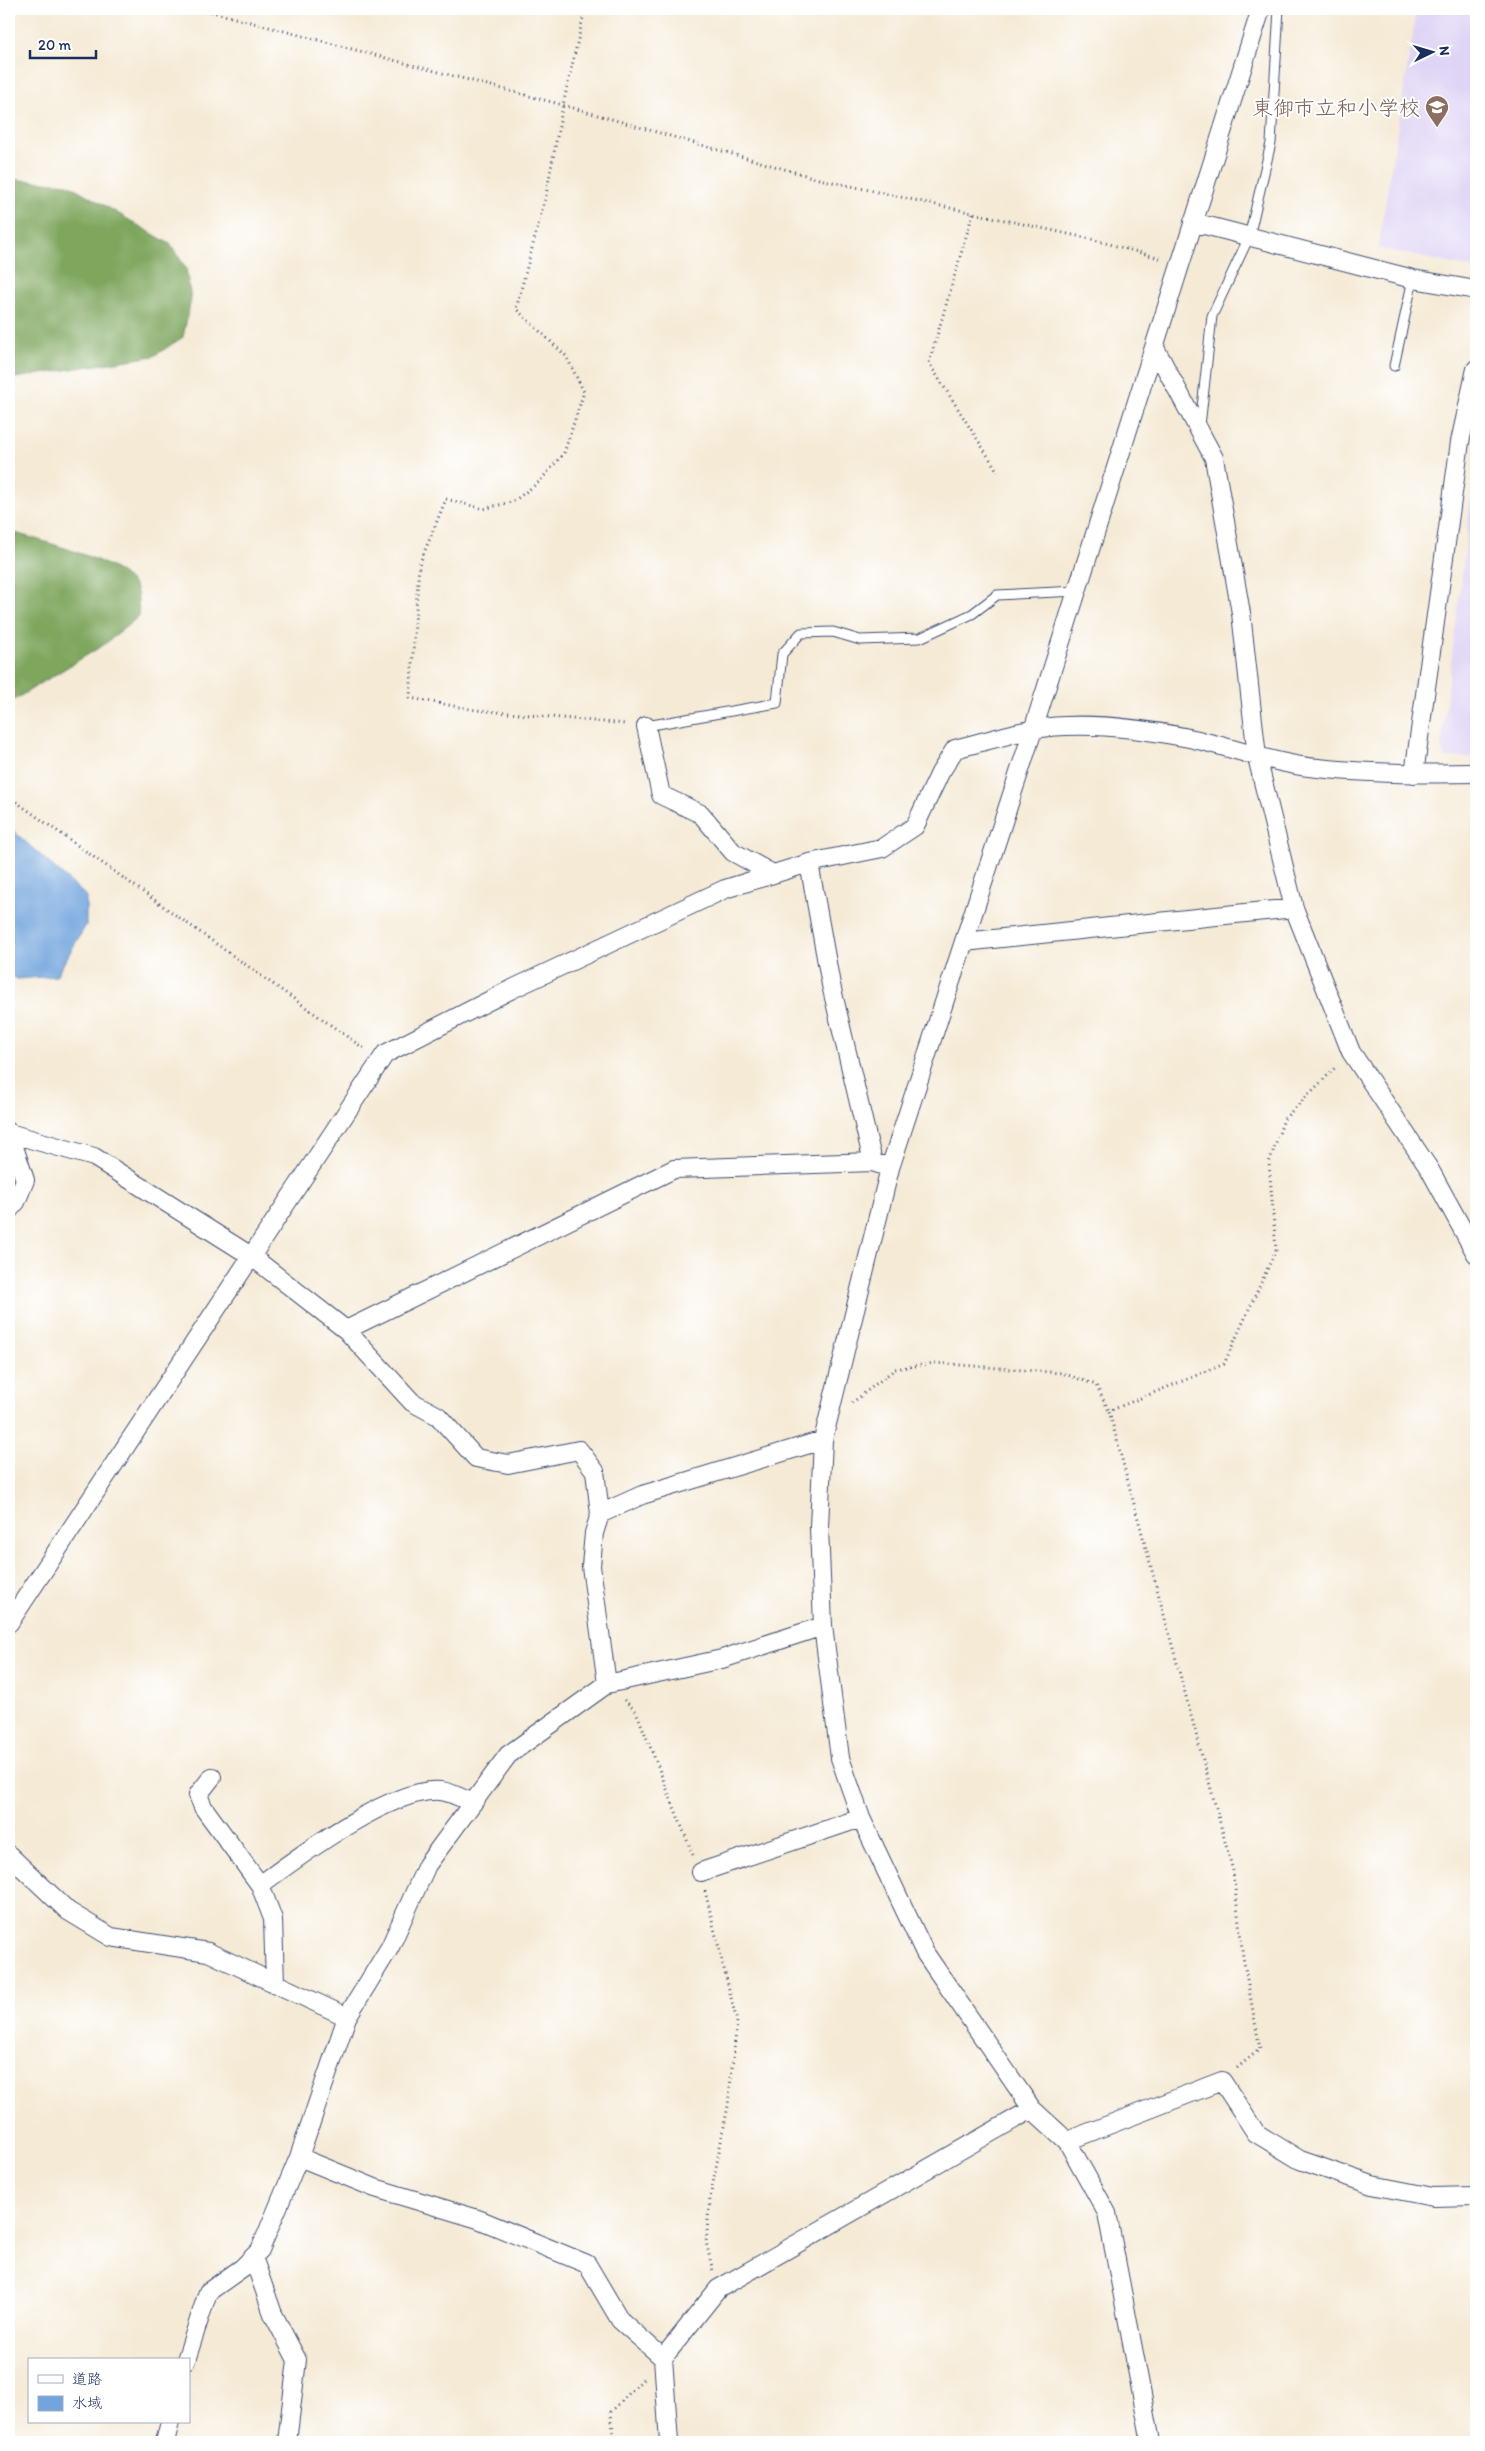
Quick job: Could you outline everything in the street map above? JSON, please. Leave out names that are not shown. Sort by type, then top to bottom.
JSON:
[{"type":"street","points":[[1151,2442],[1107,2213],[1067,2141],[1032,2109],[925,1953],[861,1818],[840,1758],[823,1626],[820,1527],[823,1440],[890,1168],[1078,590],[1260,9]]},
{"type":"street","points":[[1193,222],[1413,279],[1476,290]]},
{"type":"street","points":[[1155,348],[1214,458],[1241,613],[1257,757],[1294,908],[1352,1052],[1430,1170],[1476,1254]]},
{"type":"street","points":[[1414,774],[1460,442],[1476,369]]},
{"type":"street","points":[[646,726],[661,795],[701,814],[733,852],[771,874]]},
{"type":"street","points":[[9,1623],[385,1054],[510,990],[726,889],[809,863],[882,848],[914,826],[940,773],[955,749],[1033,730],[1065,726],[1112,727],[1190,738],[1257,757],[1317,768],[1414,774],[1476,773]]},
{"type":"street","points":[[809,863],[831,985],[873,1162]]},
{"type":"street","points":[[964,942],[1294,908]]},
{"type":"street","points":[[9,1133],[94,1157],[251,1256],[346,1330],[412,1402],[438,1416],[476,1458],[508,1464],[579,1450],[596,1471],[600,1514],[594,1533],[591,1566],[607,1684]]},
{"type":"street","points":[[9,1133],[25,1180],[16,1202],[9,1210]]},
{"type":"street","points":[[346,1330],[674,1169],[873,1162],[890,1168]]},
{"type":"street","points":[[600,1514],[642,1495],[823,1440]]},
{"type":"street","points":[[187,2358],[208,2292],[242,2268],[260,2250],[299,2157],[347,2016],[390,1947],[427,1865],[508,1755],[607,1684],[722,1659],[823,1626]]},
{"type":"street","points":[[212,1777],[198,1795],[203,1808],[260,1885],[273,1919],[275,1984]]},
{"type":"street","points":[[260,1885],[318,1842],[364,1817],[415,1793],[441,1791],[473,1802]]},
{"type":"street","points":[[701,1872],[861,1818]]},
{"type":"street","points":[[9,1855],[68,1911],[111,1938],[208,1952],[347,2016]]},
{"type":"street","points":[[1067,2141],[1222,2081],[1256,2133],[1300,2160],[1372,2185],[1433,2197],[1476,2196]]},
{"type":"street","points":[[669,2442],[663,2358],[718,2290],[1032,2109]]},
{"type":"street","points":[[299,2157],[375,2188],[478,2219],[587,2264],[620,2320],[663,2358]]},
{"type":"street","points":[[252,2258],[273,2314],[297,2360],[287,2442]]},
{"type":"street","points":[[165,2442],[170,2424]]},
{"type":"lane","points":[[1199,431],[1212,316],[1249,237],[1271,143],[1280,9]]},
{"type":"lane","points":[[1394,366],[1413,279]]},
{"type":"lane","points":[[646,726],[777,703],[782,654],[801,633],[833,632],[860,640],[920,638],[972,614],[997,596],[1078,590]]},
{"type":"path","points":[[201,9],[563,105],[819,179],[1091,239],[1181,264]]},
{"type":"path","points":[[585,9],[563,105],[546,196],[516,309],[566,356],[584,392],[564,453],[539,482],[514,501],[484,510],[446,499],[419,565],[410,698],[476,710],[646,726]]},
{"type":"path","points":[[973,213],[929,363],[998,472]]},
{"type":"path","points":[[12,799],[380,1060]]},
{"type":"path","points":[[1110,1411],[1224,1364],[1276,1250],[1269,1163],[1284,1119],[1352,1052]]},
{"type":"path","points":[[829,1417],[848,1406],[895,1369],[935,1363],[1062,1373],[1096,1385],[1110,1411],[1234,1871],[1243,1956],[1260,2049],[1222,2081]]},
{"type":"path","points":[[607,1684],[636,1711],[678,1822],[701,1872],[737,2022],[728,2106],[710,2198],[706,2242],[718,2290]]},
{"type":"path","points":[[614,2442],[611,2412],[663,2358]]},
{"type":"shaded area","name":"東御市立和小学校","points":[[1417,9],[1476,9],[1476,269],[1378,248]]},
{"type":"shaded area","points":[[1476,458],[1476,757],[1445,758],[1441,746]]},
{"type":"green space","points":[[9,179],[68,184],[170,244],[186,268],[191,299],[183,337],[154,356],[9,379]]},
{"type":"green space","points":[[9,531],[79,553],[115,569],[128,579],[136,589],[139,616],[105,644],[9,703]]},
{"type":"water","points":[[9,827],[86,896],[86,925],[56,976],[17,979],[9,974]]},
{"type":"place","name":"東御市立和小学校","points":[[1437,128]]}]
